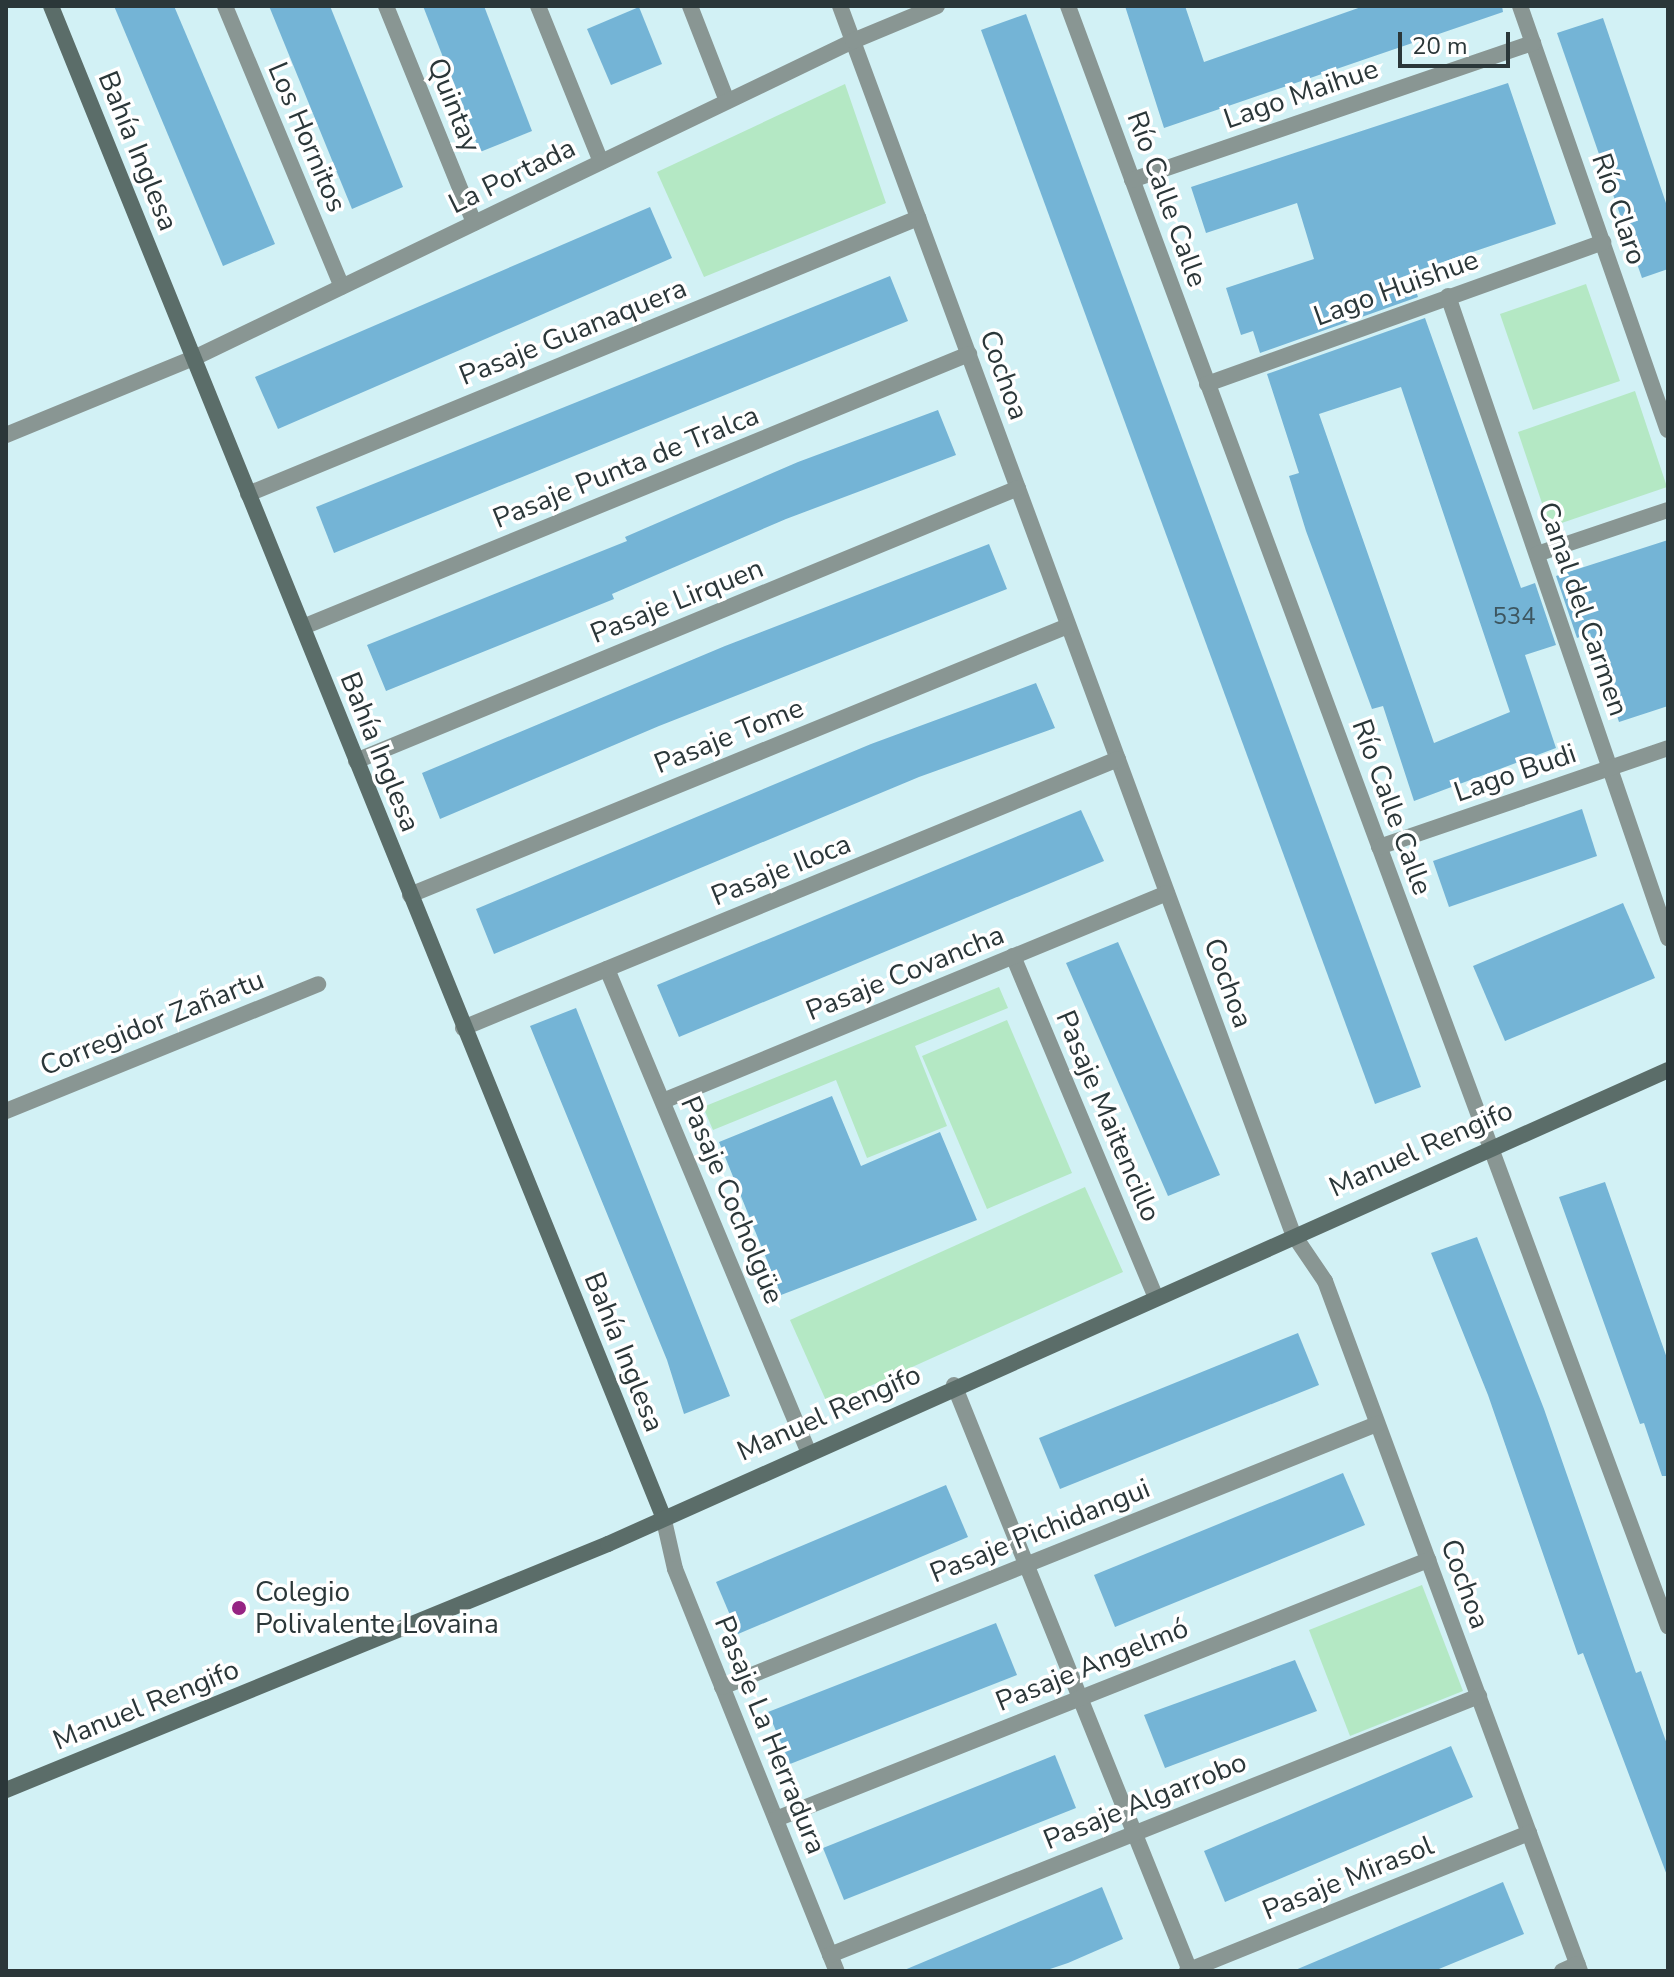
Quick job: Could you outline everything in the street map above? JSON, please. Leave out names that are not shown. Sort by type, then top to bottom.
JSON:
[{"type":"street","name":"Bahía Inglesa","points":[[51,6],[663,1516]]},
{"type":"street","name":"Los Hornitos","points":[[225,6],[342,287]]},
{"type":"street","name":"Quintay","points":[[386,6],[474,223]]},
{"type":"street","points":[[538,6],[601,162]]},
{"type":"street","points":[[690,6],[727,101]]},
{"type":"street","name":"Cochoa","points":[[840,6],[1293,1234],[1325,1281],[1579,1968]]},
{"type":"street","points":[[853,41],[937,6]]},
{"type":"street","name":"Río Calle Calle","points":[[1068,6],[1668,1626]]},
{"type":"street","name":"Río Claro","points":[[1520,6],[1668,430]]},
{"type":"street","name":"La Portada","points":[[6,435],[194,358],[853,41]]},
{"type":"street","name":"Lago Maihue","points":[[1132,180],[1533,43]]},
{"type":"street","name":"Pasaje Guanaquera","points":[[248,494],[918,218]]},
{"type":"street","name":"Lago Huishue","points":[[1207,384],[1603,242]]},
{"type":"street","name":"Canal del Carmen","points":[[1448,296],[1668,938]]},
{"type":"street","name":"Pasaje Punta de Tralca","points":[[303,627],[969,354]]},
{"type":"street","name":"Pasaje Lirquen","points":[[356,761],[1018,488]]},
{"type":"street","points":[[1537,554],[1668,510]]},
{"type":"street","name":"Pasaje Tome","points":[[410,895],[1068,626]]},
{"type":"street","name":"Lago Budi","points":[[1379,847],[1668,748]]},
{"type":"street","name":"Pasaje Iloca","points":[[463,1028],[1118,759]]},
{"type":"street","name":"Pasaje Covancha","points":[[663,1101],[1167,893]]},
{"type":"street","name":"Pasaje Maitencillo","points":[[1013,956],[1155,1295]]},
{"type":"street","name":"Pasaje Cocholgüe","points":[[607,969],[808,1451]]},
{"type":"street","name":"Corregidor Zañartu","points":[[6,1111],[318,984]]},
{"type":"street","name":"Manuel Rengifo","points":[[6,1790],[563,1564],[1155,1295],[1668,1070]]},
{"type":"street","points":[[954,1385],[1189,1971]]},
{"type":"street","name":"Pasaje Pichidangui","points":[[722,1687],[1377,1424]]},
{"type":"street","name":"Pasaje La Herradura","points":[[663,1516],[675,1569],[833,1963]]},
{"type":"street","name":"Pasaje Angelmó","points":[[776,1819],[1428,1560]]},
{"type":"street","name":"Pasaje Algarrobo","points":[[833,1963],[1135,1833],[1479,1696]]},
{"type":"street","name":"Pasaje Mirasol","points":[[1189,1971],[1529,1833]]},
{"type":"street","points":[[1562,1971],[1579,1968]]},
{"type":"green space","points":[[845,84],[886,203],[704,277],[657,172]]},
{"type":"green space","points":[[1586,284],[1620,381],[1533,410],[1500,314]]},
{"type":"green space","points":[[1635,391],[1667,487],[1550,527],[1518,432]]},
{"type":"green space","points":[[999,987],[1008,1008],[915,1046],[947,1126],[867,1158],[836,1080],[713,1130],[703,1107]]},
{"type":"green space","points":[[1007,1020],[1072,1173],[987,1209],[922,1056]]},
{"type":"green space","points":[[1085,1187],[1123,1272],[828,1405],[790,1320]]},
{"type":"green space","points":[[1422,1585],[1463,1691],[1350,1736],[1309,1630]]},
{"type":"building","points":[[114,6],[174,6],[275,244],[223,266]]},
{"type":"building","points":[[269,6],[330,6],[403,187],[352,209]]},
{"type":"building","points":[[423,6],[484,6],[532,131],[480,152]]},
{"type":"building","points":[[1125,6],[1185,6],[1204,62],[1364,6],[1502,6],[1503,12],[1164,128]]},
{"type":"building","points":[[639,7],[662,64],[611,85],[587,29]]},
{"type":"building","points":[[1026,14],[1421,1087],[1375,1104],[981,30]]},
{"type":"building","points":[[1603,18],[1668,209],[1668,269],[1642,278],[1557,33]]},
{"type":"building","points":[[1508,83],[1556,224],[1410,273],[1418,297],[1260,353],[1253,331],[1241,335],[1226,288],[1314,259],[1297,203],[1206,233],[1191,187]]},
{"type":"building","points":[[650,207],[672,258],[278,429],[255,377]]},
{"type":"building","points":[[890,276],[908,321],[334,553],[316,507]]},
{"type":"building","points":[[1425,318],[1521,588],[1535,583],[1556,645],[1525,655],[1556,748],[1414,801],[1383,706],[1372,709],[1306,531],[1289,476],[1299,473],[1267,374]],"holes":[[[1401,387],[1510,712],[1434,743],[1319,414]]]},
{"type":"building","points":[[938,410],[956,455],[786,519],[612,594],[614,599],[386,691],[367,645],[627,541],[625,537],[798,462]]},
{"type":"building","points":[[1668,540],[1668,706],[1619,722],[1590,633],[1577,638],[1556,576]]},
{"type":"building","points":[[989,544],[1007,589],[659,726],[440,819],[422,773],[725,646]]},
{"type":"building","points":[[1036,683],[1055,728],[919,777],[494,954],[476,909],[871,744]]},
{"type":"building","points":[[1582,809],[1597,856],[1449,907],[1433,861]]},
{"type":"building","points":[[1081,810],[1104,861],[679,1037],[657,985]]},
{"type":"building","points":[[1623,903],[1655,978],[1505,1041],[1473,966]]},
{"type":"building","points":[[1118,942],[1220,1175],[1168,1196],[1066,963]]},
{"type":"building","points":[[576,1008],[730,1396],[684,1414],[667,1360],[530,1026]]},
{"type":"building","points":[[832,1096],[861,1166],[940,1132],[977,1220],[781,1295],[719,1142]]},
{"type":"building","points":[[1605,1182],[1668,1361],[1668,1476],[1662,1476],[1644,1423],[1640,1424],[1559,1197]]},
{"type":"building","points":[[1477,1237],[1544,1409],[1636,1673],[1641,1671],[1668,1747],[1668,1878],[1583,1653],[1578,1655],[1488,1395],[1431,1253]]},
{"type":"building","points":[[1298,1333],[1319,1385],[1060,1489],[1039,1438]]},
{"type":"building","points":[[1343,1473],[1365,1525],[1115,1627],[1094,1575]]},
{"type":"building","points":[[946,1485],[968,1537],[738,1634],[716,1582]]},
{"type":"building","points":[[996,1623],[1017,1675],[790,1764],[768,1712]]},
{"type":"building","points":[[1295,1660],[1317,1711],[1165,1768],[1144,1715]]},
{"type":"building","points":[[1451,1746],[1473,1797],[1225,1902],[1204,1851]]},
{"type":"building","points":[[1055,1755],[1076,1808],[844,1900],[823,1848]]},
{"type":"building","points":[[1503,1882],[1524,1934],[1434,1971],[1293,1971]]},
{"type":"building","points":[[1102,1887],[1123,1939],[1068,1963],[1044,1971],[902,1971]]},
{"type":"place","name":"Colegio Polivalente Lovaina","points":[[239,1608]]}]
